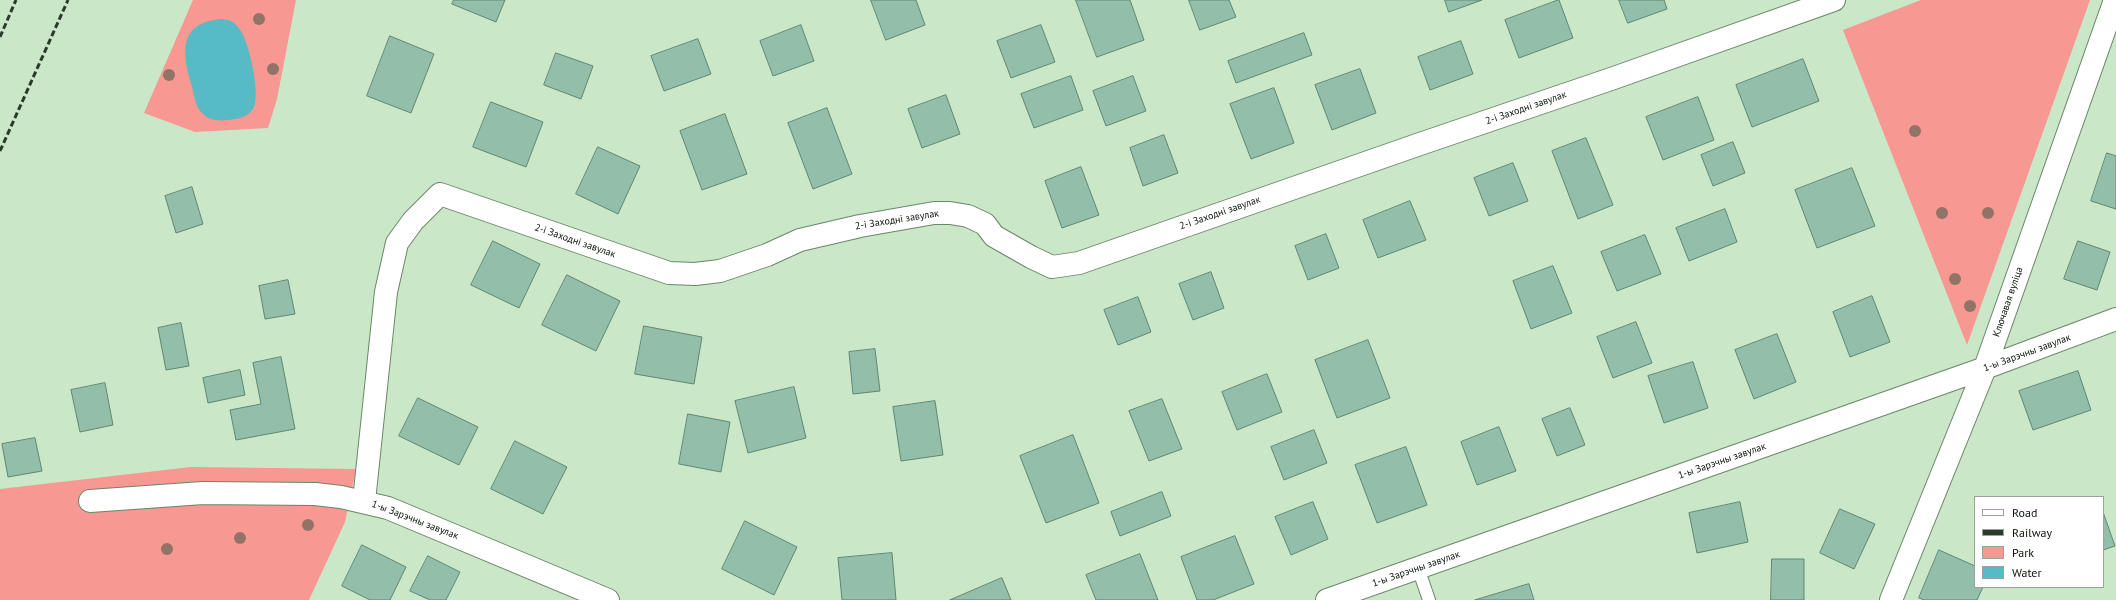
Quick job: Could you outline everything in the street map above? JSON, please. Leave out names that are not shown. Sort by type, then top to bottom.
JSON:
[{"type":"street","name":"2-і Заходні завулак","points":[[364,501],[386,292],[397,242],[413,221],[440,194],[669,273],[695,274],[720,271],[767,255],[800,240],[860,226],[934,213],[950,213],[968,216],[985,224],[994,236],[1031,257],[1052,266],[1079,262],[1099,256],[1611,79],[1834,0]]},
{"type":"street","name":"Ключавая вуліца","points":[[1891,600],[1985,368],[2115,0]]},
{"type":"street","name":"1-ы Зарэчны завулак","points":[[1327,600],[1985,368],[2116,319]]},
{"type":"street","name":"1-ы Зарэчны завулак","points":[[90,501],[203,493],[315,494],[364,501],[415,518],[608,600]]},
{"type":"lane","points":[[1418,568],[1429,600]]},
{"type":"green space","points":[[193,0],[296,0],[277,99],[268,128],[195,132],[144,113]]},
{"type":"green space","points":[[1921,0],[2090,0],[1967,345],[1843,30]]},
{"type":"green space","points":[[191,467],[356,469],[345,522],[309,600],[0,600],[0,489]]},
{"type":"water","points":[[221,19],[228,20],[237,26],[246,41],[256,90],[254,107],[250,112],[246,116],[231,120],[214,120],[206,117],[198,108],[188,71],[185,50],[187,40],[197,26]]},
{"type":"building","points":[[454,0],[505,0],[496,22],[452,4]]},
{"type":"building","points":[[871,0],[916,0],[925,25],[886,40]]},
{"type":"building","points":[[1076,0],[1130,0],[1144,40],[1097,57]]},
{"type":"building","points":[[1189,0],[1229,0],[1236,17],[1200,30]]},
{"type":"building","points":[[1445,0],[1482,0],[1449,12]]},
{"type":"building","points":[[1559,0],[1573,38],[1519,58],[1505,20]]},
{"type":"building","points":[[1619,0],[1664,0],[1667,9],[1628,23]]},
{"type":"building","points":[[801,25],[814,61],[773,76],[760,41]]},
{"type":"building","points":[[1041,25],[1055,62],[1011,78],[997,41]]},
{"type":"building","points":[[1304,33],[1312,55],[1236,83],[1228,61]]},
{"type":"building","points":[[390,36],[434,54],[411,113],[367,96]]},
{"type":"building","points":[[698,39],[711,74],[664,91],[651,56]]},
{"type":"building","points":[[1461,41],[1473,74],[1430,90],[1418,57]]},
{"type":"building","points":[[556,53],[593,66],[581,99],[544,85]]},
{"type":"building","points":[[1803,59],[1819,101],[1752,127],[1736,85]]},
{"type":"building","points":[[1360,69],[1376,113],[1332,130],[1315,85]]},
{"type":"building","points":[[1071,76],[1083,110],[1034,128],[1021,94]]},
{"type":"building","points":[[1133,76],[1146,111],[1106,126],[1093,91]]},
{"type":"building","points":[[1274,88],[1294,143],[1251,159],[1230,104]]},
{"type":"building","points":[[946,95],[960,134],[922,148],[908,109]]},
{"type":"building","points":[[1698,97],[1714,140],[1663,160],[1646,117]]},
{"type":"building","points":[[491,102],[543,122],[526,167],[473,147]]},
{"type":"building","points":[[827,108],[852,174],[813,189],[788,123]]},
{"type":"building","points":[[725,114],[747,174],[702,190],[680,131]]},
{"type":"building","points":[[1164,135],[1178,173],[1143,186],[1130,148]]},
{"type":"building","points":[[1586,138],[1613,205],[1578,219],[1552,151]]},
{"type":"building","points":[[1733,142],[1745,173],[1713,186],[1701,155]]},
{"type":"building","points":[[598,147],[640,166],[618,214],[576,194]]},
{"type":"building","points":[[2107,153],[2116,156],[2116,209],[2091,201]]},
{"type":"building","points":[[1513,163],[1528,201],[1489,216],[1474,178]]},
{"type":"building","points":[[1081,167],[1099,215],[1062,228],[1045,181]]},
{"type":"building","points":[[1852,168],[1875,226],[1817,248],[1795,190]]},
{"type":"building","points":[[192,187],[203,224],[176,233],[165,196]]},
{"type":"building","points":[[1410,201],[1426,240],[1378,258],[1363,220]]},
{"type":"building","points":[[1725,209],[1737,242],[1689,261],[1676,228]]},
{"type":"building","points":[[1326,234],[1339,268],[1308,280],[1295,246]]},
{"type":"building","points":[[1645,235],[1661,274],[1617,291],[1601,252]]},
{"type":"building","points":[[493,241],[540,264],[519,308],[471,285]]},
{"type":"building","points":[[2078,241],[2110,252],[2097,290],[2064,279]]},
{"type":"building","points":[[1553,266],[1572,313],[1531,329],[1513,281]]},
{"type":"building","points":[[1211,272],[1224,308],[1193,320],[1179,284]]},
{"type":"building","points":[[567,275],[620,301],[596,351],[542,325]]},
{"type":"building","points":[[288,280],[295,314],[265,319],[259,286]]},
{"type":"building","points":[[1872,296],[1890,342],[1850,357],[1833,312]]},
{"type":"building","points":[[1138,297],[1151,332],[1118,345],[1104,310]]},
{"type":"building","points":[[1636,322],[1652,363],[1613,378],[1597,337]]},
{"type":"building","points":[[181,323],[189,366],[166,370],[158,328]]},
{"type":"building","points":[[644,326],[702,337],[694,384],[635,374]]},
{"type":"building","points":[[1777,334],[1796,382],[1754,399],[1735,350]]},
{"type":"building","points":[[1368,340],[1390,398],[1337,418],[1315,360]]},
{"type":"building","points":[[875,349],[880,391],[853,394],[849,352]]},
{"type":"building","points":[[281,357],[295,429],[236,440],[230,410],[261,404],[253,363]]},
{"type":"building","points":[[1693,362],[1708,408],[1664,423],[1648,376]]},
{"type":"building","points":[[240,370],[245,395],[208,403],[203,378]]},
{"type":"building","points":[[2078,371],[2091,410],[2033,430],[2019,391]]},
{"type":"building","points":[[1267,374],[1282,412],[1237,430],[1222,392]]},
{"type":"building","points":[[105,383],[113,425],[80,432],[71,390]]},
{"type":"building","points":[[794,387],[806,438],[748,453],[735,401]]},
{"type":"building","points":[[418,398],[478,427],[459,465],[399,436]]},
{"type":"building","points":[[1162,399],[1182,449],[1149,461],[1129,411]]},
{"type":"building","points":[[935,401],[943,455],[901,461],[893,407]]},
{"type":"building","points":[[1570,408],[1585,445],[1557,456],[1542,419]]},
{"type":"building","points":[[688,414],[730,422],[721,472],[679,464]]},
{"type":"building","points":[[1499,427],[1516,471],[1477,485],[1461,442]]},
{"type":"building","points":[[1314,430],[1327,463],[1284,480],[1271,447]]},
{"type":"building","points":[[1073,435],[1099,503],[1046,523],[1020,456]]},
{"type":"building","points":[[35,438],[42,471],[8,477],[2,444]]},
{"type":"building","points":[[515,441],[567,467],[543,514],[491,489]]},
{"type":"building","points":[[1406,447],[1427,505],[1377,523],[1355,465]]},
{"type":"building","points":[[1162,492],[1171,516],[1120,536],[1111,512]]},
{"type":"building","points":[[1313,502],[1328,539],[1291,555],[1275,517]]},
{"type":"building","points":[[1740,502],[1748,542],[1697,553],[1689,513]]},
{"type":"building","points":[[1840,509],[1875,524],[1854,569],[1820,553]]},
{"type":"building","points":[[2104,515],[2115,546],[2104,550]]},
{"type":"building","points":[[745,521],[797,547],[774,595],[722,569]]},
{"type":"building","points":[[1235,536],[1254,584],[1213,600],[1197,600],[1181,557]]},
{"type":"building","points":[[362,545],[406,567],[390,600],[370,600],[342,586]]},
{"type":"building","points":[[1939,550],[1974,566],[1974,588],[1983,588],[1977,600],[1924,600],[1919,598]]},
{"type":"building","points":[[892,553],[896,600],[842,600],[838,558]]},
{"type":"building","points":[[1140,554],[1158,600],[1096,600],[1086,575]]},
{"type":"building","points":[[428,556],[460,572],[446,600],[430,600],[410,591]]},
{"type":"building","points":[[1772,559],[1804,559],[1804,600],[1771,600]]},
{"type":"building","points":[[1002,578],[1011,600],[950,600]]},
{"type":"building","points":[[1529,584],[1534,600],[1475,600]]},
{"type":"railway","points":[[0,37],[16,0]]},
{"type":"railway","points":[[0,151],[68,0]]}]
